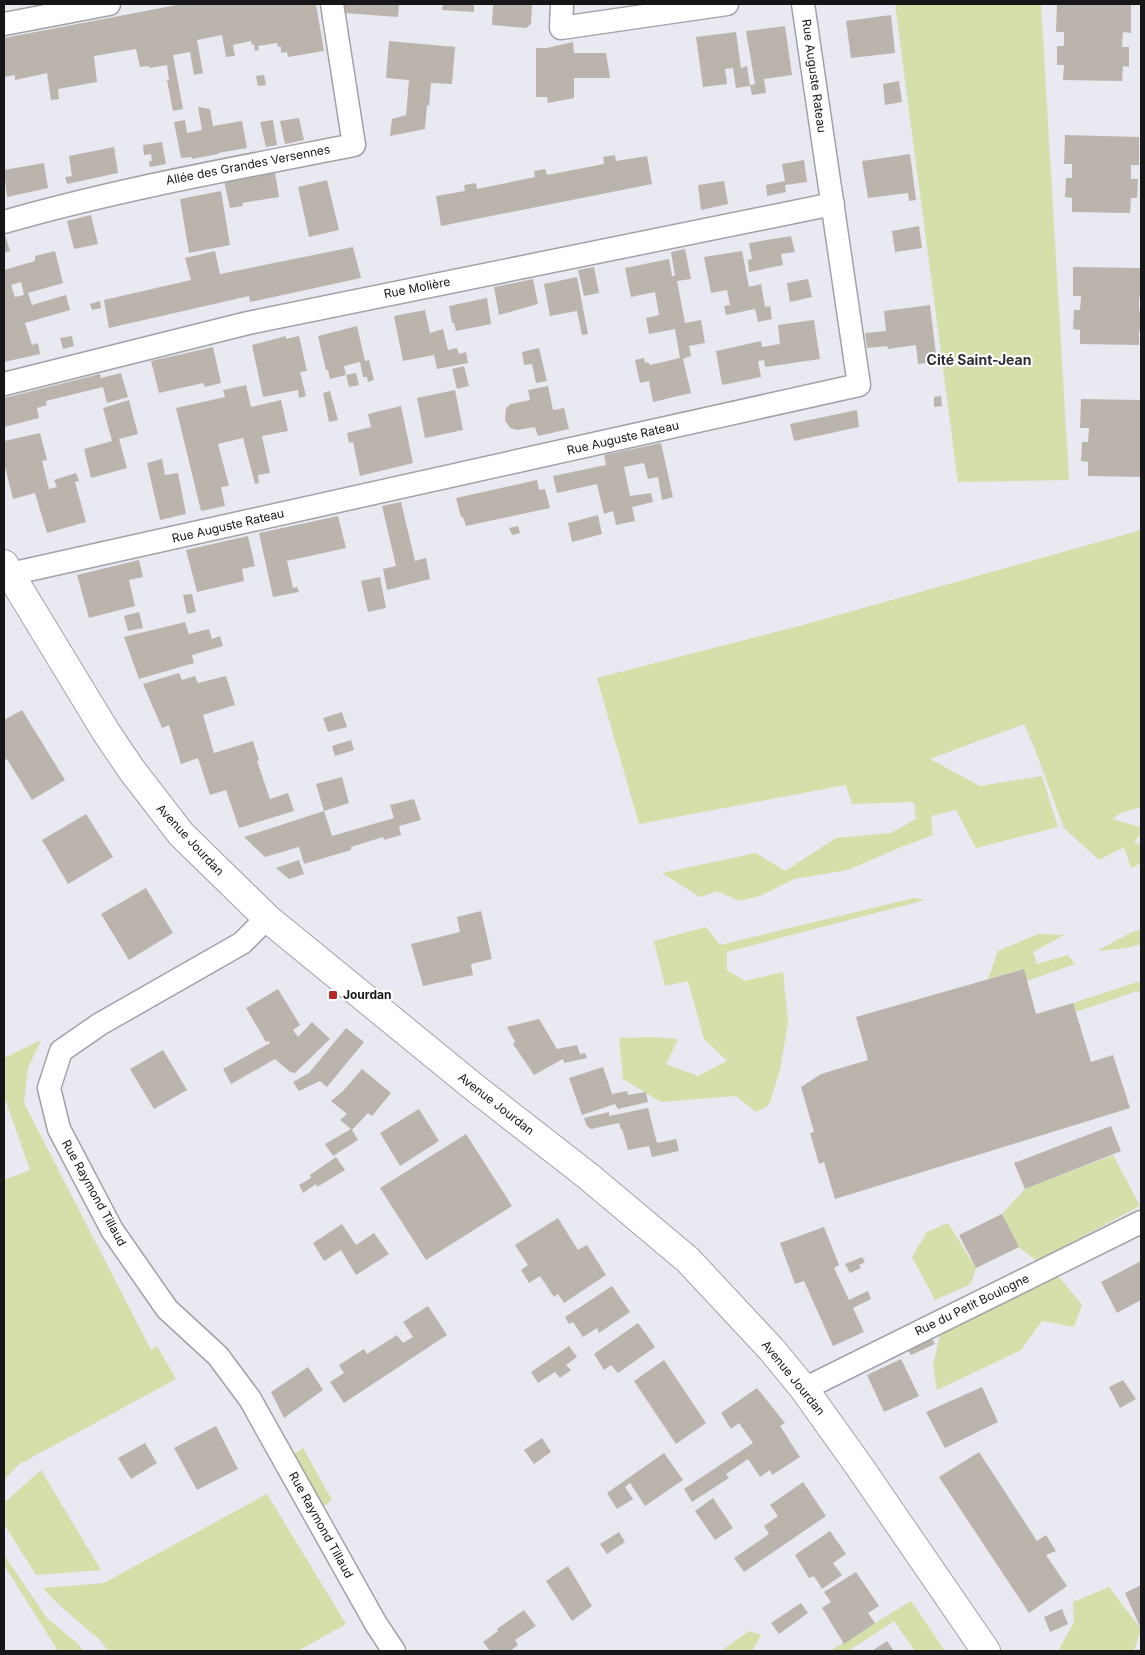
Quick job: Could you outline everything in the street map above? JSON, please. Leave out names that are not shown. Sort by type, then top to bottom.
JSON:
[{"type":"main road","name":"Avenue Jourdan","points":[[7,569],[106,732],[151,796],[181,834],[267,918],[475,1088],[588,1176],[688,1260],[772,1350],[804,1389],[986,1651]]},
{"type":"street","points":[[4,24],[109,4]]},
{"type":"street","name":"Allée des Grandes Versennes","points":[[4,222],[44,210],[164,182],[354,145],[332,4]]},
{"type":"street","points":[[562,4],[561,28],[727,4]]},
{"type":"street","name":"Rue Auguste Rateau","points":[[7,569],[859,385],[803,4]]},
{"type":"street","name":"Rue Molière","points":[[4,384],[248,323],[833,204]]},
{"type":"street","name":"Rue Raymond Tillaud","points":[[267,918],[242,943],[100,1024],[61,1051],[48,1088],[59,1128],[112,1230],[167,1309],[218,1356],[250,1399],[376,1624],[394,1651]]},
{"type":"street","name":"Rue du Petit Boulogne","points":[[804,1389],[1141,1222]]},
{"type":"green space","points":[[895,4],[1041,4],[1069,480],[958,482]]},
{"type":"green space","points":[[1141,530],[1141,807],[1121,813],[1112,819],[1141,827],[1141,834],[1134,842],[1141,845],[1141,863],[1131,868],[1124,847],[1099,860],[1064,828],[1024,724],[930,759],[980,786],[1042,776],[1058,827],[976,848],[956,810],[931,816],[933,835],[848,870],[794,879],[760,896],[739,901],[717,891],[700,897],[662,873],[756,853],[785,871],[836,838],[891,833],[916,819],[914,802],[852,804],[846,785],[639,824],[597,678],[803,625]]},
{"type":"green space","points":[[914,898],[925,900],[727,952],[727,970],[745,981],[783,972],[788,1022],[780,1070],[769,1105],[756,1112],[736,1096],[661,1102],[623,1079],[619,1038],[653,1037],[678,1039],[666,1064],[698,1076],[727,1061],[704,1039],[688,981],[665,986],[654,941],[706,927],[720,945]]},
{"type":"green space","points":[[1141,930],[1141,944],[1127,948],[1097,951],[1132,932]]},
{"type":"green space","points":[[1038,934],[1064,935],[1033,952],[1037,964],[1068,955],[1075,964],[1027,981],[1023,969],[988,979],[998,951]]},
{"type":"green space","points":[[1141,981],[1141,993],[1137,991],[1076,1012],[1073,1003]]},
{"type":"green space","points":[[41,1040],[28,1068],[24,1103],[151,1350],[157,1346],[176,1379],[18,1465],[4,1480],[4,1180],[30,1170],[4,1096],[4,1058]]},
{"type":"green space","points":[[1113,1155],[1140,1206],[1037,1261],[1019,1247],[1002,1214],[1025,1189]]},
{"type":"green space","points":[[948,1223],[976,1268],[971,1284],[935,1300],[912,1257],[927,1232]]},
{"type":"green space","points":[[1055,1272],[1082,1305],[1074,1327],[1042,1321],[1021,1350],[937,1390],[933,1366],[941,1330]]},
{"type":"green space","points":[[303,1448],[332,1500],[319,1510],[289,1458]]},
{"type":"green space","points":[[41,1470],[101,1570],[36,1575],[4,1524],[4,1503]]},
{"type":"green space","points":[[267,1494],[346,1624],[298,1651],[108,1651],[101,1641],[58,1604],[43,1588],[104,1583]]},
{"type":"green space","points":[[4,1555],[47,1618],[84,1651],[58,1651],[4,1565]]},
{"type":"green space","points":[[1109,1587],[1141,1629],[1134,1651],[1058,1651],[1074,1622],[1073,1602]]},
{"type":"green space","points":[[911,1601],[945,1651],[915,1651],[894,1621],[848,1651],[830,1651]]},
{"type":"green space","points":[[749,1631],[761,1635],[752,1651],[721,1651]]},
{"type":"building","points":[[182,4],[316,4],[324,51],[288,57],[287,52],[281,53],[281,47],[278,47],[277,43],[258,46],[259,50],[255,51],[254,44],[252,45],[251,41],[233,45],[235,56],[226,57],[222,35],[197,40],[203,73],[194,75],[190,52],[173,55],[183,109],[173,111],[167,80],[169,80],[167,65],[149,68],[149,66],[140,67],[136,49],[94,56],[97,82],[58,89],[59,99],[51,100],[47,73],[15,80],[15,75],[4,77],[4,38]]},
{"type":"building","points":[[345,4],[399,4],[398,17],[344,13]]},
{"type":"building","points":[[443,4],[474,4],[474,12],[442,10]]},
{"type":"building","points":[[493,4],[532,4],[531,24],[526,28],[492,25]]},
{"type":"building","points":[[1057,4],[1131,4],[1131,33],[1123,32],[1122,47],[1129,47],[1129,67],[1123,66],[1122,81],[1063,80],[1064,65],[1057,65],[1057,46],[1064,46],[1064,32],[1056,32]]},
{"type":"building","points":[[891,15],[895,53],[851,58],[846,21]]},
{"type":"building","points":[[785,26],[792,75],[764,79],[766,93],[752,95],[750,85],[755,84],[746,31]]},
{"type":"building","points":[[736,32],[741,68],[747,66],[750,86],[736,88],[733,68],[725,69],[727,84],[703,87],[696,37]]},
{"type":"building","points":[[389,41],[455,47],[452,84],[431,83],[425,129],[390,136],[392,119],[406,115],[409,80],[386,78]]},
{"type":"building","points":[[573,42],[574,53],[606,53],[610,78],[574,78],[574,98],[548,103],[547,97],[536,97],[536,48],[547,48]]},
{"type":"building","points":[[264,75],[266,85],[258,86],[256,76]]},
{"type":"building","points":[[899,81],[902,102],[885,105],[883,84]]},
{"type":"building","points":[[198,107],[210,109],[213,126],[242,121],[247,148],[192,159],[192,157],[181,158],[174,122],[185,120],[187,133],[202,130]]},
{"type":"building","points":[[299,118],[304,140],[285,144],[280,121]]},
{"type":"building","points":[[273,120],[277,145],[266,147],[260,122]]},
{"type":"building","points":[[1065,135],[1139,137],[1139,165],[1131,165],[1131,179],[1138,179],[1137,198],[1131,198],[1130,213],[1072,212],[1072,198],[1065,197],[1066,178],[1072,178],[1072,164],[1064,164]]},
{"type":"building","points":[[162,142],[166,164],[150,167],[149,161],[152,161],[151,154],[144,155],[143,145]]},
{"type":"building","points":[[114,147],[118,173],[67,184],[65,177],[72,176],[69,156]]},
{"type":"building","points":[[910,154],[916,200],[909,201],[908,193],[868,198],[862,161]]},
{"type":"building","points":[[615,155],[616,161],[647,156],[652,184],[441,226],[436,196],[465,191],[464,185],[476,183],[477,189],[535,177],[534,171],[545,169],[547,175],[604,164],[603,157]]},
{"type":"building","points":[[804,160],[807,182],[785,185],[786,192],[767,196],[766,185],[785,181],[782,164]]},
{"type":"building","points":[[44,163],[48,188],[7,197],[4,170]]},
{"type":"building","points":[[275,172],[279,197],[242,203],[243,206],[230,208],[224,181]]},
{"type":"building","points":[[327,180],[339,230],[309,237],[298,187]]},
{"type":"building","points":[[724,181],[728,204],[701,210],[698,185]]},
{"type":"building","points":[[221,191],[230,245],[189,253],[180,199]]},
{"type":"building","points":[[91,215],[98,244],[74,249],[67,221]]},
{"type":"building","points":[[919,226],[922,248],[895,252],[892,231]]},
{"type":"building","points":[[4,232],[10,251],[4,253]]},
{"type":"building","points":[[791,236],[795,252],[781,254],[783,265],[749,272],[748,260],[752,259],[749,243]]},
{"type":"building","points":[[353,247],[361,278],[250,302],[249,296],[109,328],[104,300],[191,280],[185,258],[215,251],[220,274]]},
{"type":"building","points":[[685,249],[691,279],[677,281],[685,323],[701,320],[705,343],[689,346],[691,356],[683,359],[691,393],[653,402],[649,381],[640,383],[635,360],[644,358],[645,363],[648,362],[650,365],[680,358],[675,329],[649,334],[646,318],[659,315],[655,292],[631,297],[625,268],[669,259],[672,276],[675,276],[671,252]]},
{"type":"building","points":[[55,251],[63,283],[28,293],[32,305],[66,295],[70,310],[25,323],[32,345],[38,343],[40,354],[4,362],[4,270],[35,261],[35,256]],"holes":[[[21,282],[24,295],[15,297],[11,285]]]},
{"type":"building","points":[[742,251],[749,287],[761,284],[765,307],[770,306],[772,319],[758,322],[755,309],[726,315],[724,306],[730,305],[727,290],[711,293],[704,257]]},
{"type":"building","points":[[594,267],[599,293],[584,296],[578,270]]},
{"type":"building","points":[[1073,267],[1141,268],[1139,311],[1141,311],[1141,331],[1139,331],[1139,345],[1080,344],[1080,330],[1073,329],[1074,310],[1080,310],[1081,296],[1073,296]]},
{"type":"building","points":[[577,277],[588,334],[582,335],[577,311],[550,316],[544,284]]},
{"type":"building","points":[[533,279],[538,304],[499,315],[494,287]]},
{"type":"building","points":[[808,279],[812,297],[790,302],[787,283]]},
{"type":"building","points":[[487,298],[491,324],[456,331],[454,323],[452,323],[449,306]]},
{"type":"building","points":[[100,301],[101,308],[92,310],[90,304]]},
{"type":"building","points":[[930,305],[937,362],[918,364],[916,345],[888,349],[887,346],[867,348],[865,333],[886,331],[884,311]]},
{"type":"building","points":[[425,310],[430,333],[443,329],[448,350],[457,348],[459,354],[466,352],[468,363],[437,369],[434,355],[403,361],[394,316]]},
{"type":"building","points":[[814,320],[820,359],[765,367],[764,360],[758,361],[761,377],[722,385],[716,351],[761,341],[762,347],[780,344],[778,325]]},
{"type":"building","points":[[357,326],[365,361],[369,360],[374,380],[368,382],[367,377],[363,377],[360,362],[344,366],[346,375],[330,379],[318,336]]},
{"type":"building","points":[[72,336],[74,346],[63,349],[60,338]]},
{"type":"building","points":[[286,336],[286,339],[299,336],[307,371],[300,372],[306,396],[299,398],[298,390],[263,397],[252,345]]},
{"type":"building","points":[[213,347],[221,383],[205,387],[203,383],[159,393],[151,361]]},
{"type":"building","points":[[539,348],[547,381],[536,383],[532,364],[524,365],[522,352]]},
{"type":"building","points":[[464,366],[469,386],[457,389],[452,369]]},
{"type":"building","points":[[121,373],[128,397],[107,403],[103,387],[46,401],[47,405],[37,408],[39,418],[4,427],[4,398],[100,374],[101,378]]},
{"type":"building","points":[[356,373],[359,385],[349,387],[346,375]]},
{"type":"building","points":[[246,385],[251,407],[281,400],[288,431],[262,436],[270,473],[258,475],[259,483],[255,484],[243,438],[218,444],[229,486],[221,487],[225,506],[201,511],[176,408],[225,397],[223,390]]},
{"type":"building","points":[[548,386],[553,410],[564,408],[569,429],[538,436],[535,427],[517,430],[510,428],[505,420],[506,408],[511,404],[530,400],[528,390]]},
{"type":"building","points":[[455,390],[463,430],[425,438],[417,398]]},
{"type":"building","points":[[330,391],[338,420],[329,422],[323,393]]},
{"type":"building","points":[[941,396],[942,406],[934,407],[934,397]]},
{"type":"building","points":[[1081,399],[1141,400],[1141,477],[1088,476],[1088,462],[1081,461],[1082,442],[1088,442],[1089,428],[1080,428]]},
{"type":"building","points":[[129,400],[138,434],[119,439],[127,468],[91,478],[84,449],[112,441],[103,408]]},
{"type":"building","points":[[401,406],[413,463],[360,476],[353,442],[349,443],[347,433],[371,427],[368,414]]},
{"type":"building","points":[[857,410],[859,427],[794,441],[790,424]]},
{"type":"building","points":[[40,433],[47,460],[42,461],[49,489],[57,487],[54,480],[76,473],[79,481],[75,482],[86,522],[47,533],[35,493],[13,499],[4,463],[4,441]]},
{"type":"building","points":[[661,443],[673,497],[662,500],[658,477],[648,479],[644,463],[624,467],[630,496],[651,493],[653,502],[632,507],[635,521],[616,525],[613,511],[604,514],[597,484],[557,493],[553,476],[606,465],[604,455]]},
{"type":"building","points":[[162,459],[165,475],[178,473],[186,514],[160,520],[147,463]]},
{"type":"building","points":[[537,480],[539,490],[545,489],[550,508],[466,526],[463,517],[461,517],[456,498]]},
{"type":"building","points":[[401,502],[415,561],[426,558],[430,579],[387,590],[383,569],[396,566],[382,506]]},
{"type":"building","points":[[598,515],[602,534],[572,542],[568,523]]},
{"type":"building","points":[[338,516],[346,548],[287,561],[293,588],[297,587],[299,592],[273,597],[259,533]]},
{"type":"building","points":[[518,526],[520,533],[512,535],[509,528]]},
{"type":"building","points":[[248,536],[255,566],[242,569],[244,581],[197,592],[186,550]]},
{"type":"building","points":[[139,560],[143,577],[129,580],[135,606],[89,618],[77,575]]},
{"type":"building","points":[[380,577],[386,608],[368,612],[361,581]]},
{"type":"building","points":[[192,594],[196,612],[187,614],[183,595]]},
{"type":"building","points":[[139,612],[143,628],[128,631],[124,616]]},
{"type":"building","points":[[185,622],[189,634],[209,629],[212,639],[220,636],[223,646],[192,655],[194,663],[139,679],[124,637]]},
{"type":"building","points":[[179,673],[182,680],[195,676],[198,683],[226,676],[235,705],[203,715],[214,753],[253,741],[259,760],[257,761],[270,799],[288,793],[294,811],[239,828],[226,790],[210,795],[198,758],[181,764],[169,725],[162,728],[143,684]]},
{"type":"building","points":[[22,710],[65,780],[32,800],[7,759],[4,761],[4,720]]},
{"type":"building","points":[[342,712],[347,727],[328,732],[323,718]]},
{"type":"building","points":[[351,740],[354,750],[335,756],[332,746]]},
{"type":"building","points":[[342,777],[349,803],[324,811],[316,784]]},
{"type":"building","points":[[414,799],[421,820],[399,826],[401,835],[384,840],[383,837],[351,847],[351,850],[304,864],[299,847],[265,857],[244,837],[324,811],[332,836],[394,818],[390,805]]},
{"type":"building","points":[[86,814],[113,857],[68,884],[42,840]]},
{"type":"building","points":[[299,860],[304,874],[289,879],[276,868]]},
{"type":"building","points":[[146,888],[173,933],[129,960],[101,914]]},
{"type":"building","points":[[481,911],[492,959],[471,964],[473,975],[423,986],[411,944],[460,932],[457,917]]},
{"type":"building","points":[[1024,969],[1036,1014],[1073,1003],[1091,1062],[1113,1055],[1130,1108],[835,1199],[824,1162],[819,1164],[810,1133],[814,1132],[801,1087],[821,1074],[868,1060],[856,1017]]},
{"type":"building","points":[[278,989],[300,1025],[293,1030],[298,1037],[312,1022],[330,1039],[295,1073],[290,1072],[275,1059],[231,1084],[223,1069],[270,1043],[269,1041],[266,1042],[246,1008]]},
{"type":"building","points":[[539,1019],[557,1049],[577,1045],[580,1054],[585,1053],[587,1058],[564,1063],[563,1059],[534,1075],[513,1044],[515,1042],[507,1027]]},
{"type":"building","points":[[346,1028],[364,1042],[327,1087],[320,1081],[299,1091],[293,1082],[309,1073]]},
{"type":"building","points":[[163,1050],[187,1090],[154,1109],[130,1069]]},
{"type":"building","points":[[603,1067],[612,1094],[627,1091],[628,1095],[646,1092],[648,1102],[618,1109],[615,1104],[582,1115],[569,1078]]},
{"type":"building","points":[[362,1069],[391,1093],[372,1116],[368,1113],[352,1130],[358,1140],[333,1156],[325,1144],[351,1129],[340,1120],[347,1114],[331,1101],[343,1091]]},
{"type":"building","points":[[648,1108],[657,1143],[676,1139],[679,1151],[652,1157],[649,1146],[628,1150],[619,1123],[591,1129],[587,1126],[584,1118],[609,1112],[609,1116]]},
{"type":"building","points":[[419,1109],[439,1141],[400,1166],[380,1133]]},
{"type":"building","points":[[1111,1126],[1121,1151],[1025,1189],[1014,1163]]},
{"type":"building","points":[[466,1134],[512,1206],[426,1260],[380,1188]]},
{"type":"building","points":[[336,1157],[345,1170],[317,1187],[316,1184],[303,1193],[299,1185],[311,1178],[310,1175]]},
{"type":"building","points":[[1002,1214],[1019,1247],[976,1268],[959,1235]]},
{"type":"building","points":[[558,1218],[578,1250],[587,1245],[606,1275],[564,1303],[558,1294],[554,1297],[540,1276],[529,1283],[521,1270],[528,1265],[515,1245]]},
{"type":"building","points":[[342,1224],[356,1245],[374,1233],[389,1254],[356,1275],[341,1250],[324,1261],[313,1243]]},
{"type":"building","points":[[824,1227],[839,1265],[834,1268],[849,1300],[868,1291],[871,1299],[853,1308],[864,1332],[833,1346],[804,1281],[795,1284],[780,1243]]},
{"type":"building","points":[[862,1257],[865,1262],[859,1265],[861,1268],[850,1273],[845,1264]]},
{"type":"building","points":[[1141,1261],[1141,1300],[1117,1313],[1101,1282]]},
{"type":"building","points":[[612,1286],[630,1312],[599,1333],[597,1328],[583,1337],[573,1322],[569,1324],[565,1317]]},
{"type":"building","points":[[428,1306],[447,1335],[344,1403],[330,1382],[344,1373],[339,1365],[364,1349],[367,1354],[397,1335],[403,1343],[413,1337],[403,1322]]},
{"type":"building","points":[[638,1323],[655,1347],[618,1373],[611,1365],[604,1370],[594,1354]]},
{"type":"building","points":[[930,1334],[935,1344],[911,1355],[906,1346]]},
{"type":"building","points":[[569,1346],[577,1357],[566,1365],[571,1370],[560,1378],[555,1372],[538,1383],[531,1372]]},
{"type":"building","points":[[901,1359],[919,1396],[884,1412],[867,1375]]},
{"type":"building","points":[[664,1360],[706,1423],[676,1444],[634,1381]]},
{"type":"building","points":[[308,1367],[323,1390],[284,1418],[271,1392]]},
{"type":"building","points":[[1123,1380],[1136,1399],[1120,1408],[1109,1387]]},
{"type":"building","points":[[982,1387],[998,1422],[945,1448],[926,1412]]},
{"type":"building","points":[[757,1388],[785,1423],[780,1426],[800,1457],[772,1475],[770,1470],[760,1477],[748,1459],[726,1474],[729,1478],[692,1502],[684,1489],[753,1443],[739,1423],[731,1429],[721,1413]]},
{"type":"building","points":[[216,1426],[238,1469],[197,1490],[174,1448]]},
{"type":"building","points":[[542,1438],[551,1452],[534,1464],[524,1450]]},
{"type":"building","points":[[145,1443],[157,1463],[131,1479],[118,1458]]},
{"type":"building","points":[[979,1452],[1037,1541],[1046,1535],[1056,1551],[1046,1555],[1067,1586],[1029,1613],[939,1477]]},
{"type":"building","points":[[664,1453],[683,1480],[645,1506],[630,1483],[625,1487],[633,1499],[617,1509],[607,1493]]},
{"type":"building","points":[[803,1482],[826,1516],[744,1572],[734,1558],[769,1534],[764,1526],[778,1516],[770,1505]]},
{"type":"building","points":[[713,1498],[733,1528],[715,1540],[695,1511]]},
{"type":"building","points":[[830,1531],[846,1554],[833,1563],[842,1575],[822,1589],[814,1576],[809,1578],[795,1555]]},
{"type":"building","points":[[619,1532],[625,1542],[607,1554],[600,1544]]},
{"type":"building","points":[[568,1566],[592,1606],[572,1621],[546,1581]]},
{"type":"building","points":[[856,1572],[879,1606],[868,1613],[875,1623],[844,1644],[822,1608],[831,1602],[824,1592]]},
{"type":"building","points":[[1141,1585],[1141,1629],[1125,1593]]},
{"type":"building","points":[[801,1603],[808,1613],[779,1634],[771,1623]]},
{"type":"building","points":[[1062,1609],[1068,1624],[1050,1632],[1044,1617]]},
{"type":"building","points":[[524,1610],[536,1626],[515,1640],[518,1645],[510,1651],[490,1651],[483,1642],[498,1631],[497,1629]]},
{"type":"building","points":[[887,1641],[894,1651],[872,1651]]},
{"type":"place","name":"Jourdan","points":[[333,995]]},
{"type":"district","name":"Cité Saint-Jean","points":[[979,360]]}]
